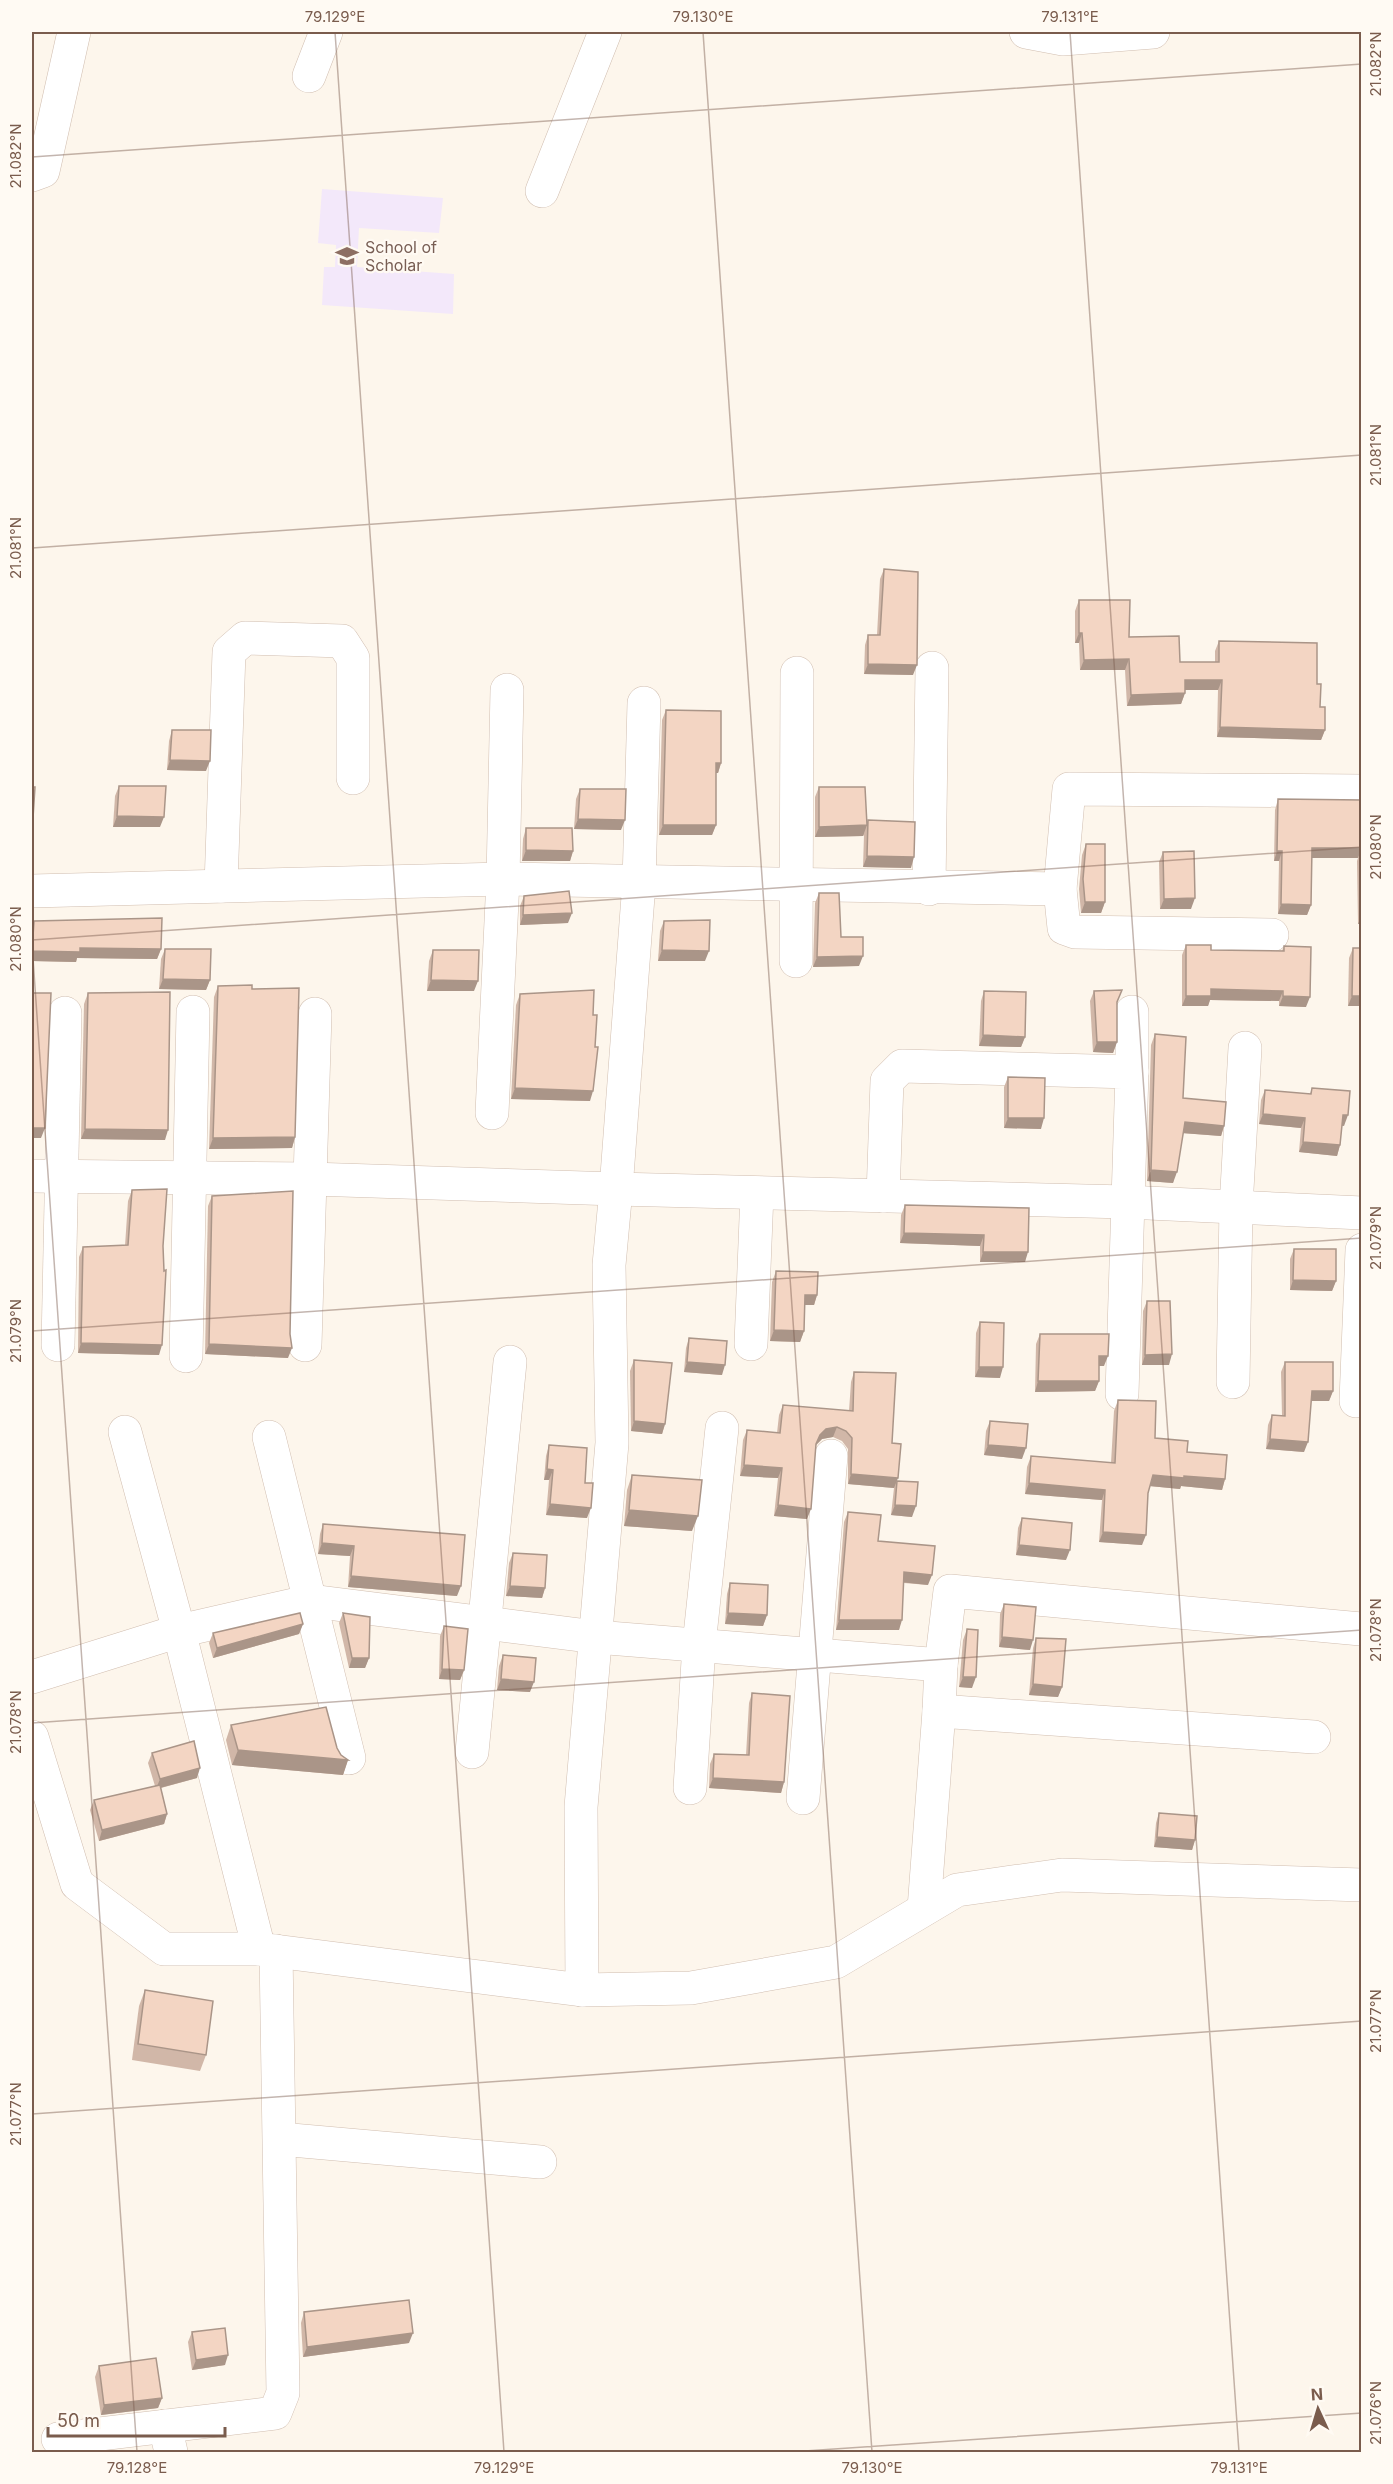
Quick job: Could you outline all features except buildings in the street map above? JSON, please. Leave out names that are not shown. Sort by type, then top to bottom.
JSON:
[{"type":"street","points":[[32,175],[43,171],[74,32]]},
{"type":"street","points":[[309,76],[326,32]]},
{"type":"street","points":[[542,191],[605,32]]},
{"type":"street","points":[[1026,32],[1063,39],[1153,32]]},
{"type":"street","points":[[221,886],[229,652],[244,638],[342,641],[353,658],[353,778]]},
{"type":"street","points":[[929,889],[932,668]]},
{"type":"street","points":[[796,961],[797,674]]},
{"type":"street","points":[[492,1113],[503,879],[507,690]]},
{"type":"street","points":[[582,1990],[581,1808],[612,1443],[609,1265],[639,883],[644,703]]},
{"type":"street","points":[[1272,935],[1075,932],[1064,928],[1060,889],[1069,789],[1362,791]]},
{"type":"street","points":[[32,891],[503,879],[929,889],[1060,889]]},
{"type":"street","points":[[186,1356],[194,1012]]},
{"type":"street","points":[[1122,1394],[1132,1012]]},
{"type":"street","points":[[58,1345],[47,1176],[65,1013]]},
{"type":"street","points":[[305,1345],[315,1014]]},
{"type":"street","points":[[1233,1382],[1236,1207],[1245,1048]]},
{"type":"street","points":[[883,1196],[887,1081],[902,1066],[1132,1072]]},
{"type":"street","points":[[47,1176],[311,1179],[1126,1202],[1362,1213]]},
{"type":"street","points":[[751,1344],[757,1193]]},
{"type":"street","points":[[1356,1401],[1362,1250]]},
{"type":"street","points":[[472,1752],[510,1362]]},
{"type":"street","points":[[690,1788],[699,1645],[722,1428]]},
{"type":"street","points":[[58,2439],[168,2439],[274,2413],[284,2393],[280,2139],[268,1950],[125,1432]]},
{"type":"street","points":[[269,1437],[312,1601],[349,1758]]},
{"type":"street","points":[[802,1798],[831,1456]]},
{"type":"street","points":[[924,1909],[941,1665],[950,1591],[1361,1629]]},
{"type":"street","points":[[32,1677],[179,1631],[312,1601],[596,1637],[941,1665]]},
{"type":"street","points":[[939,1711],[1314,1737]]},
{"type":"street","points":[[32,1737],[77,1884],[164,1949],[268,1950],[582,1990],[691,1989],[836,1962],[957,1890],[1062,1875],[1362,1885]]},
{"type":"street","points":[[280,2139],[540,2162]]},
{"type":"shaded area","name":"School of Scholar","points":[[322,189],[443,198],[439,233],[359,228],[357,267],[454,274],[453,314],[322,305],[324,267],[335,267],[336,245],[318,243]]},
{"type":"place","name":"School of Scholar","points":[[347,256]]}]
